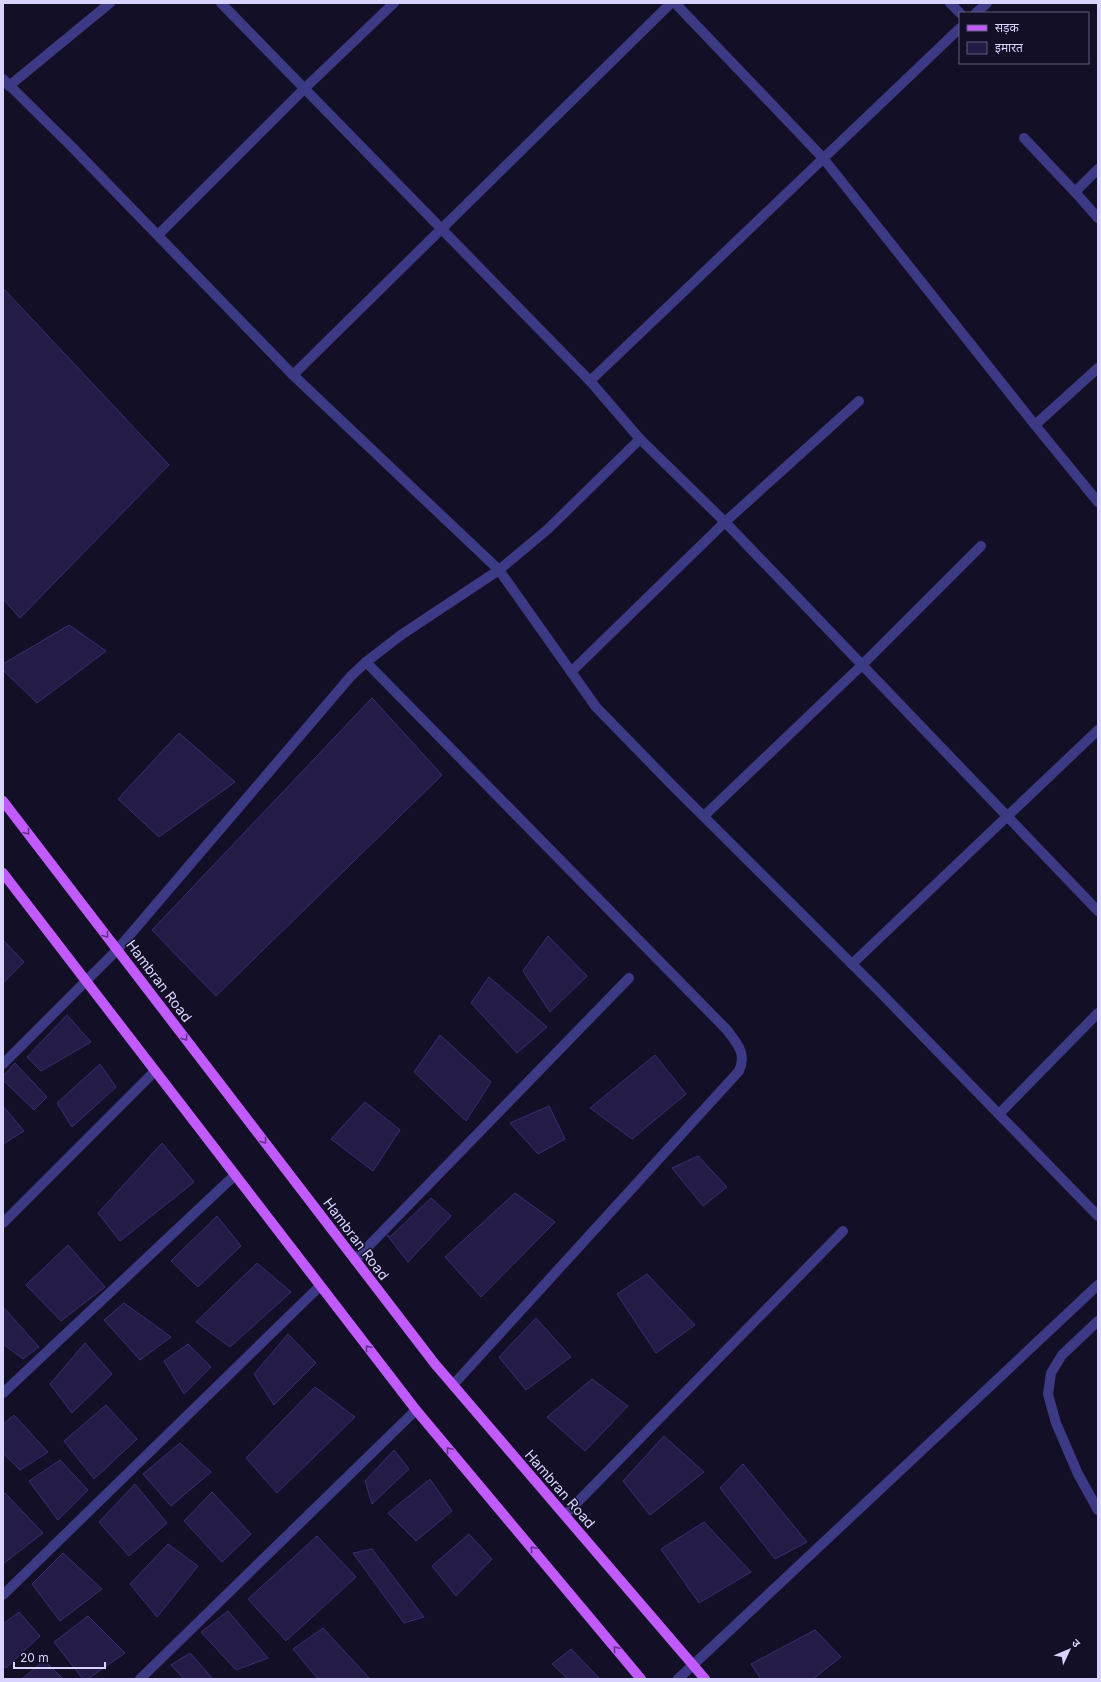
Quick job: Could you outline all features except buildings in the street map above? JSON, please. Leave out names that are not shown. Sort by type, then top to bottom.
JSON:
[{"type":"main road","name":"Hambran Road","points":[[3,801],[435,1364],[705,1679]]},
{"type":"main road","points":[[3,873],[416,1410],[641,1679]]},
{"type":"street","points":[[110,3],[6,83],[72,147],[293,375],[499,570],[596,707],[1000,1113],[1098,1216]]},
{"type":"street","points":[[221,3],[590,381],[640,439],[725,522],[1098,911]]},
{"type":"street","points":[[158,235],[304,89],[394,3]]},
{"type":"street","points":[[293,375],[670,3]]},
{"type":"street","points":[[675,3],[823,158],[1098,502]]},
{"type":"street","points":[[950,3],[959,12]]},
{"type":"street","points":[[977,12],[987,3]]},
{"type":"street","points":[[590,381],[959,29]]},
{"type":"street","points":[[1024,138],[1098,218]]},
{"type":"street","points":[[1074,192],[1098,170]]},
{"type":"street","points":[[1035,425],[1098,368]]},
{"type":"street","points":[[571,672],[725,522],[859,401]]},
{"type":"street","points":[[3,1064],[86,980],[118,950],[351,676],[366,662],[401,635],[499,570],[548,529],[640,439]]},
{"type":"street","points":[[704,816],[862,665],[981,546]]},
{"type":"street","points":[[366,662],[727,1030],[742,1055],[743,1062],[739,1071],[453,1386]]},
{"type":"street","points":[[852,964],[1098,730]]},
{"type":"street","points":[[355,1260],[629,978]]},
{"type":"street","points":[[1000,1113],[1098,1013]]},
{"type":"street","points":[[3,1223],[155,1070]]},
{"type":"street","points":[[3,1393],[235,1175]]},
{"type":"street","points":[[565,1515],[843,1231]]},
{"type":"street","points":[[678,1679],[1098,1285]]},
{"type":"street","points":[[3,1595],[320,1286]]},
{"type":"street","points":[[1098,1321],[1062,1355],[1051,1373],[1048,1394],[1056,1424],[1078,1474],[1098,1510]]},
{"type":"street","points":[[140,1679],[416,1410]]}]
